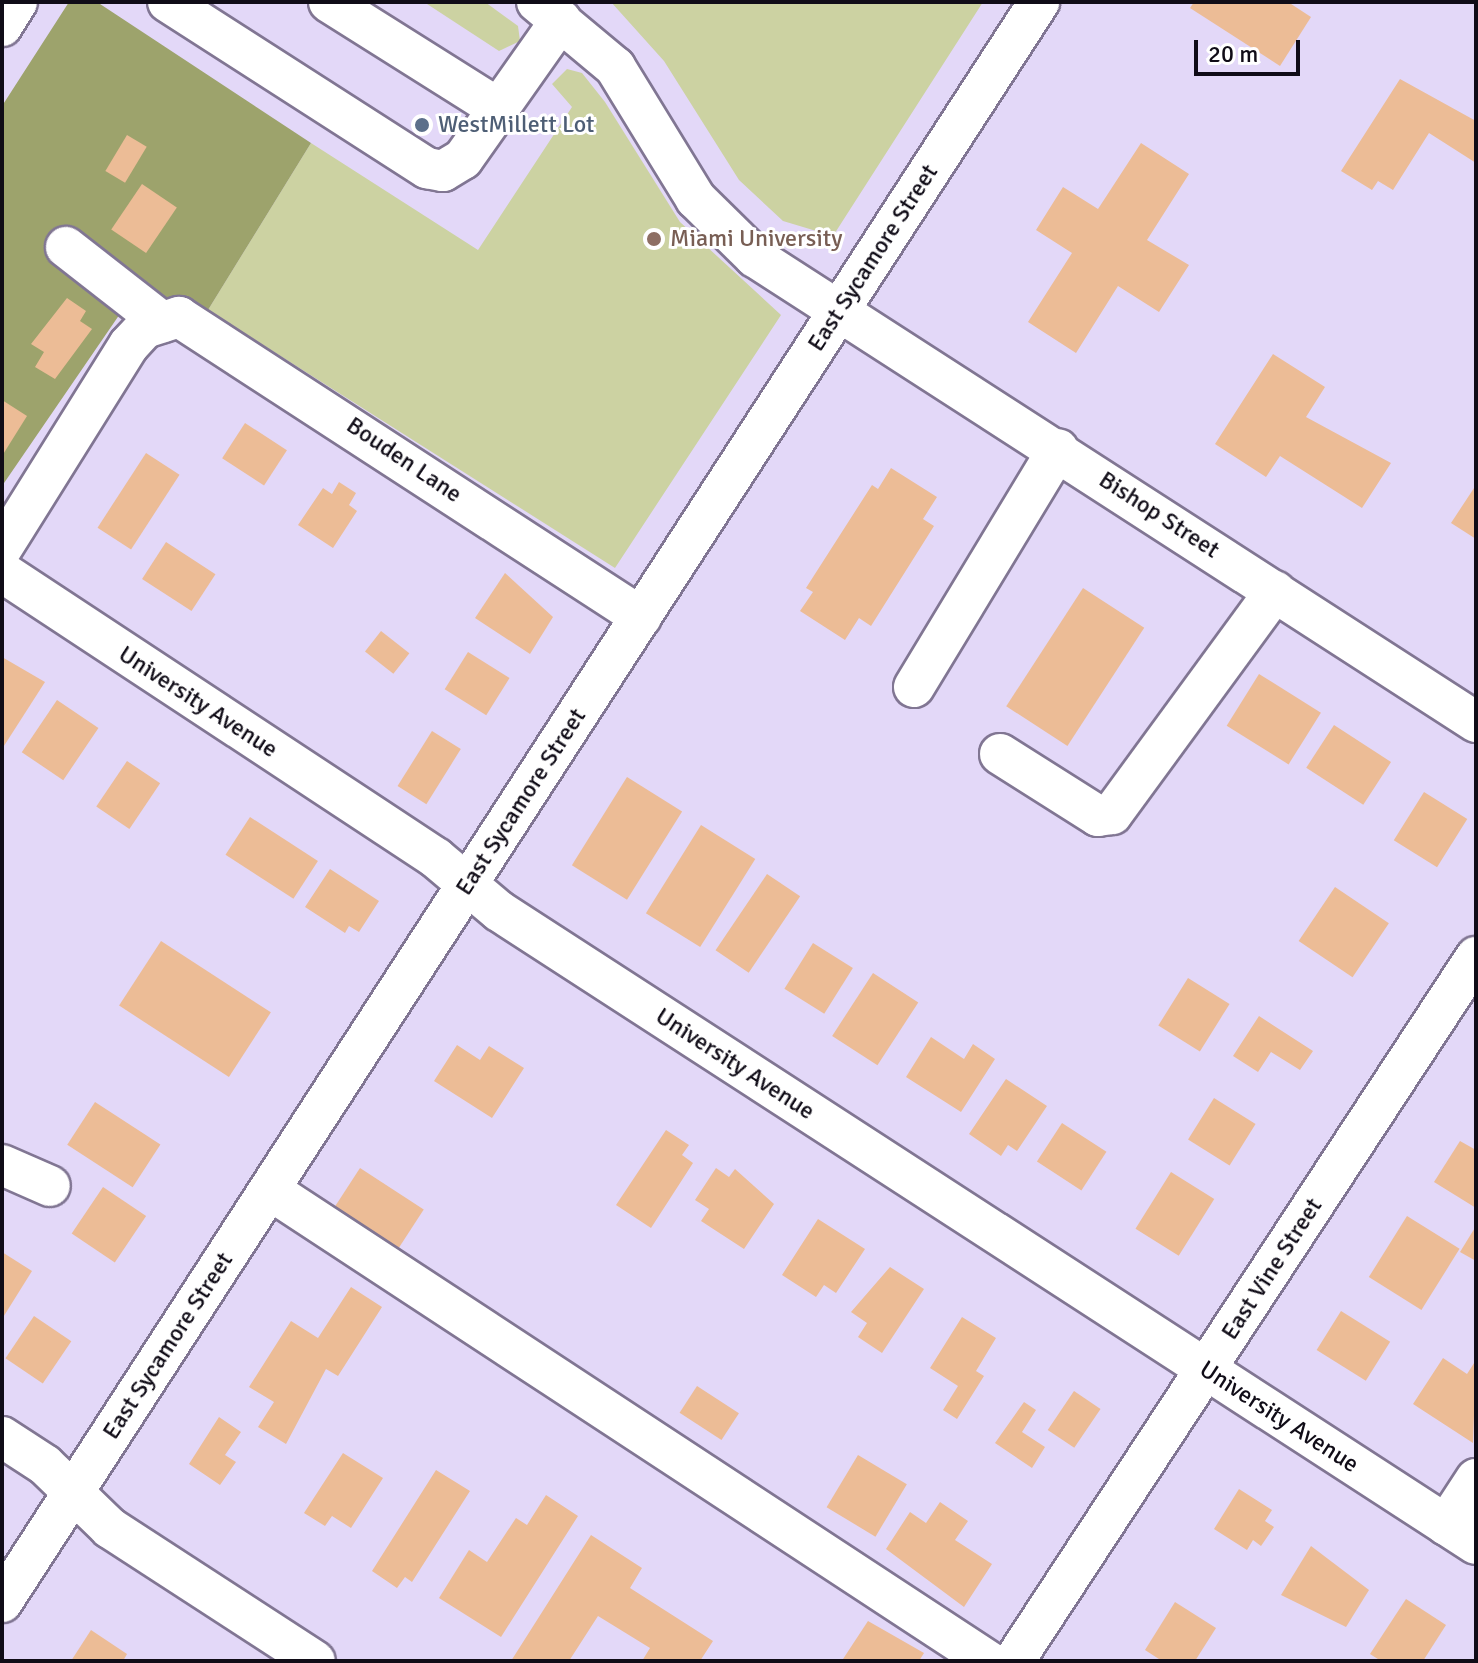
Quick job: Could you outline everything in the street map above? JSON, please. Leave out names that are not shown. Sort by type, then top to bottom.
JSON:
[{"type":"street","points":[[2,26],[17,2]]},
{"type":"street","points":[[168,2],[427,168],[443,171],[463,159],[497,108],[549,11]]},
{"type":"street","points":[[329,2],[497,108]]},
{"type":"street","name":"East Sycamore Street","points":[[2,1602],[1039,2]]},
{"type":"street","name":"Bishop Street","points":[[549,11],[615,67],[696,199],[755,257],[842,307],[1476,722]]},
{"type":"street","points":[[2,548],[129,345],[162,322],[66,247]]},
{"type":"street","name":"Bouden Lane","points":[[162,322],[195,322],[641,617]]},
{"type":"street","points":[[914,687],[1058,449]]},
{"type":"street","name":"University Avenue","points":[[2,572],[468,885],[1461,1535]]},
{"type":"street","points":[[1000,754],[1098,816],[1112,814],[1275,591]]},
{"type":"street","name":"East Vine Street","points":[[1014,1661],[1476,957]]},
{"type":"street","points":[[2,1165],[50,1186]]},
{"type":"street","points":[[270,1190],[988,1661]]},
{"type":"street","points":[[2,1437],[74,1493],[110,1528],[315,1661]]},
{"type":"street","points":[[1461,1535],[1476,1479]]},
{"type":"green space","points":[[69,2],[97,2],[311,143],[208,310],[167,299],[124,308],[2,486],[2,106]]},
{"type":"green space","points":[[424,2],[485,2],[518,26],[520,41],[499,51]]},
{"type":"green space","points":[[611,2],[983,2],[833,236],[783,221],[739,180],[664,61]]},
{"type":"green space","points":[[567,69],[582,73],[605,102],[680,222],[781,315],[615,568],[208,310],[311,143],[478,250],[572,107],[552,84]]},
{"type":"building","points":[[1194,2],[1288,2],[1311,17],[1280,66],[1190,8]]},
{"type":"building","points":[[1400,79],[1476,121],[1476,163],[1429,133],[1393,190],[1378,181],[1372,190],[1341,171]]},
{"type":"building","points":[[127,135],[147,147],[125,183],[105,171]]},
{"type":"building","points":[[1141,143],[1189,174],[1147,240],[1189,265],[1159,312],[1118,286],[1076,353],[1028,322],[1072,253],[1036,230],[1063,187],[1098,209]]},
{"type":"building","points":[[142,184],[177,207],[146,253],[111,230]]},
{"type":"building","points":[[67,298],[86,311],[80,321],[92,329],[55,379],[35,367],[44,352],[31,344]]},
{"type":"building","points":[[1273,354],[1325,387],[1306,417],[1391,463],[1362,508],[1280,456],[1266,477],[1215,444]]},
{"type":"building","points":[[2,400],[27,416],[2,456]]},
{"type":"building","points":[[245,423],[287,450],[264,485],[222,458]]},
{"type":"building","points":[[146,453],[180,475],[131,549],[98,528]]},
{"type":"building","points":[[891,468],[937,497],[923,519],[934,526],[871,626],[859,618],[845,640],[800,611],[813,592],[806,588],[872,485],[878,489]]},
{"type":"building","points":[[339,482],[356,493],[349,505],[357,511],[333,548],[298,525],[323,488],[332,494]]},
{"type":"building","points":[[1476,485],[1476,539],[1451,523]]},
{"type":"building","points":[[166,542],[215,574],[192,611],[142,579]]},
{"type":"building","points":[[505,573],[553,617],[530,654],[475,618]]},
{"type":"building","points":[[1083,588],[1144,628],[1067,746],[1006,706]]},
{"type":"building","points":[[381,631],[409,653],[393,674],[365,651]]},
{"type":"building","points":[[468,652],[510,678],[486,715],[445,689]]},
{"type":"building","points":[[2,657],[45,682],[2,749]]},
{"type":"building","points":[[1259,674],[1321,713],[1289,764],[1227,726]]},
{"type":"building","points":[[57,700],[98,728],[63,780],[22,752]]},
{"type":"building","points":[[1334,725],[1391,762],[1363,805],[1306,768]]},
{"type":"building","points":[[432,731],[461,749],[426,804],[398,786]]},
{"type":"building","points":[[127,761],[160,783],[129,829],[96,807]]},
{"type":"building","points":[[627,777],[682,811],[627,900],[572,865]]},
{"type":"building","points":[[1424,792],[1467,819],[1437,867],[1394,840]]},
{"type":"building","points":[[250,817],[318,861],[293,899],[225,855]]},
{"type":"building","points":[[701,825],[755,859],[700,947],[646,913]]},
{"type":"building","points":[[330,869],[379,901],[359,932],[349,926],[345,933],[305,907]]},
{"type":"building","points":[[767,874],[800,896],[749,973],[716,950]]},
{"type":"building","points":[[1335,887],[1389,923],[1353,977],[1299,941]]},
{"type":"building","points":[[161,941],[271,1012],[229,1077],[119,1006]]},
{"type":"building","points":[[813,943],[853,968],[824,1014],[784,989]]},
{"type":"building","points":[[873,973],[918,1002],[877,1065],[832,1036]]},
{"type":"building","points":[[1188,978],[1230,1004],[1200,1051],[1158,1025]]},
{"type":"building","points":[[1259,1016],[1313,1051],[1300,1070],[1271,1052],[1258,1072],[1233,1056]]},
{"type":"building","points":[[931,1037],[964,1059],[973,1044],[995,1059],[961,1112],[906,1077]]},
{"type":"building","points":[[457,1045],[480,1060],[489,1046],[524,1068],[492,1118],[434,1081]]},
{"type":"building","points":[[1006,1079],[1047,1106],[1017,1151],[1008,1145],[1001,1156],[969,1134]]},
{"type":"building","points":[[1214,1098],[1256,1124],[1230,1166],[1188,1140]]},
{"type":"building","points":[[95,1102],[160,1144],[133,1187],[67,1145]]},
{"type":"building","points":[[1062,1123],[1106,1152],[1081,1190],[1037,1162]]},
{"type":"building","points":[[666,1130],[689,1145],[682,1155],[693,1163],[651,1228],[616,1205]]},
{"type":"building","points":[[1460,1141],[1476,1150],[1476,1208],[1434,1182]]},
{"type":"building","points":[[360,1168],[424,1209],[394,1255],[331,1213]]},
{"type":"building","points":[[716,1168],[729,1177],[735,1169],[774,1204],[744,1249],[701,1221],[709,1209],[695,1200]]},
{"type":"building","points":[[1171,1172],[1214,1199],[1179,1256],[1135,1229]]},
{"type":"building","points":[[103,1187],[146,1216],[115,1263],[72,1233]]},
{"type":"building","points":[[1407,1216],[1460,1249],[1421,1310],[1369,1277]]},
{"type":"building","points":[[818,1219],[865,1249],[836,1293],[824,1285],[816,1297],[782,1275]]},
{"type":"building","points":[[1476,1226],[1476,1261],[1460,1252]]},
{"type":"building","points":[[2,1252],[32,1271],[2,1319]]},
{"type":"building","points":[[890,1267],[924,1289],[882,1353],[858,1337],[867,1323],[851,1312]]},
{"type":"building","points":[[351,1287],[382,1307],[338,1376],[326,1369],[286,1444],[258,1427],[274,1402],[249,1387],[291,1321],[318,1338]]},
{"type":"building","points":[[1341,1311],[1390,1342],[1366,1381],[1317,1350]]},
{"type":"building","points":[[34,1316],[71,1341],[43,1383],[5,1358]]},
{"type":"building","points":[[962,1317],[996,1338],[976,1371],[984,1376],[957,1419],[943,1410],[958,1386],[930,1368]]},
{"type":"building","points":[[1443,1358],[1467,1374],[1476,1360],[1473,1443],[1413,1404]]},
{"type":"building","points":[[697,1386],[739,1413],[722,1440],[680,1413]]},
{"type":"building","points":[[1074,1391],[1101,1409],[1074,1448],[1048,1430]]},
{"type":"building","points":[[1024,1402],[1036,1410],[1022,1432],[1045,1447],[1032,1468],[995,1443]]},
{"type":"building","points":[[219,1417],[241,1432],[225,1455],[236,1462],[220,1485],[189,1464]]},
{"type":"building","points":[[343,1453],[383,1478],[351,1528],[332,1516],[325,1526],[304,1513]]},
{"type":"building","points":[[858,1455],[907,1484],[875,1537],[827,1507]]},
{"type":"building","points":[[436,1470],[470,1491],[412,1582],[405,1577],[397,1588],[372,1571]]},
{"type":"building","points":[[1239,1489],[1272,1510],[1265,1521],[1274,1527],[1261,1546],[1253,1540],[1247,1550],[1214,1529]]},
{"type":"building","points":[[546,1495],[578,1516],[501,1637],[439,1598],[469,1550],[487,1562],[516,1518],[527,1525]]},
{"type":"building","points":[[940,1502],[968,1521],[955,1540],[992,1564],[964,1607],[886,1549],[910,1512],[926,1523]]},
{"type":"building","points":[[591,1535],[642,1568],[630,1588],[713,1641],[700,1661],[642,1661],[650,1648],[598,1616],[569,1661],[511,1661]]},
{"type":"building","points":[[1311,1546],[1369,1590],[1346,1627],[1281,1595]]},
{"type":"building","points":[[1406,1599],[1446,1625],[1423,1661],[1381,1661],[1370,1654]]},
{"type":"building","points":[[1175,1602],[1216,1628],[1195,1661],[1162,1661],[1145,1650]]},
{"type":"building","points":[[868,1621],[924,1653],[919,1661],[843,1659]]},
{"type":"building","points":[[91,1630],[127,1654],[123,1661],[71,1661]]},
{"type":"place","name":"WestMillett Lot","points":[[422,125]]},
{"type":"place","name":"Miami University","points":[[654,239]]}]
